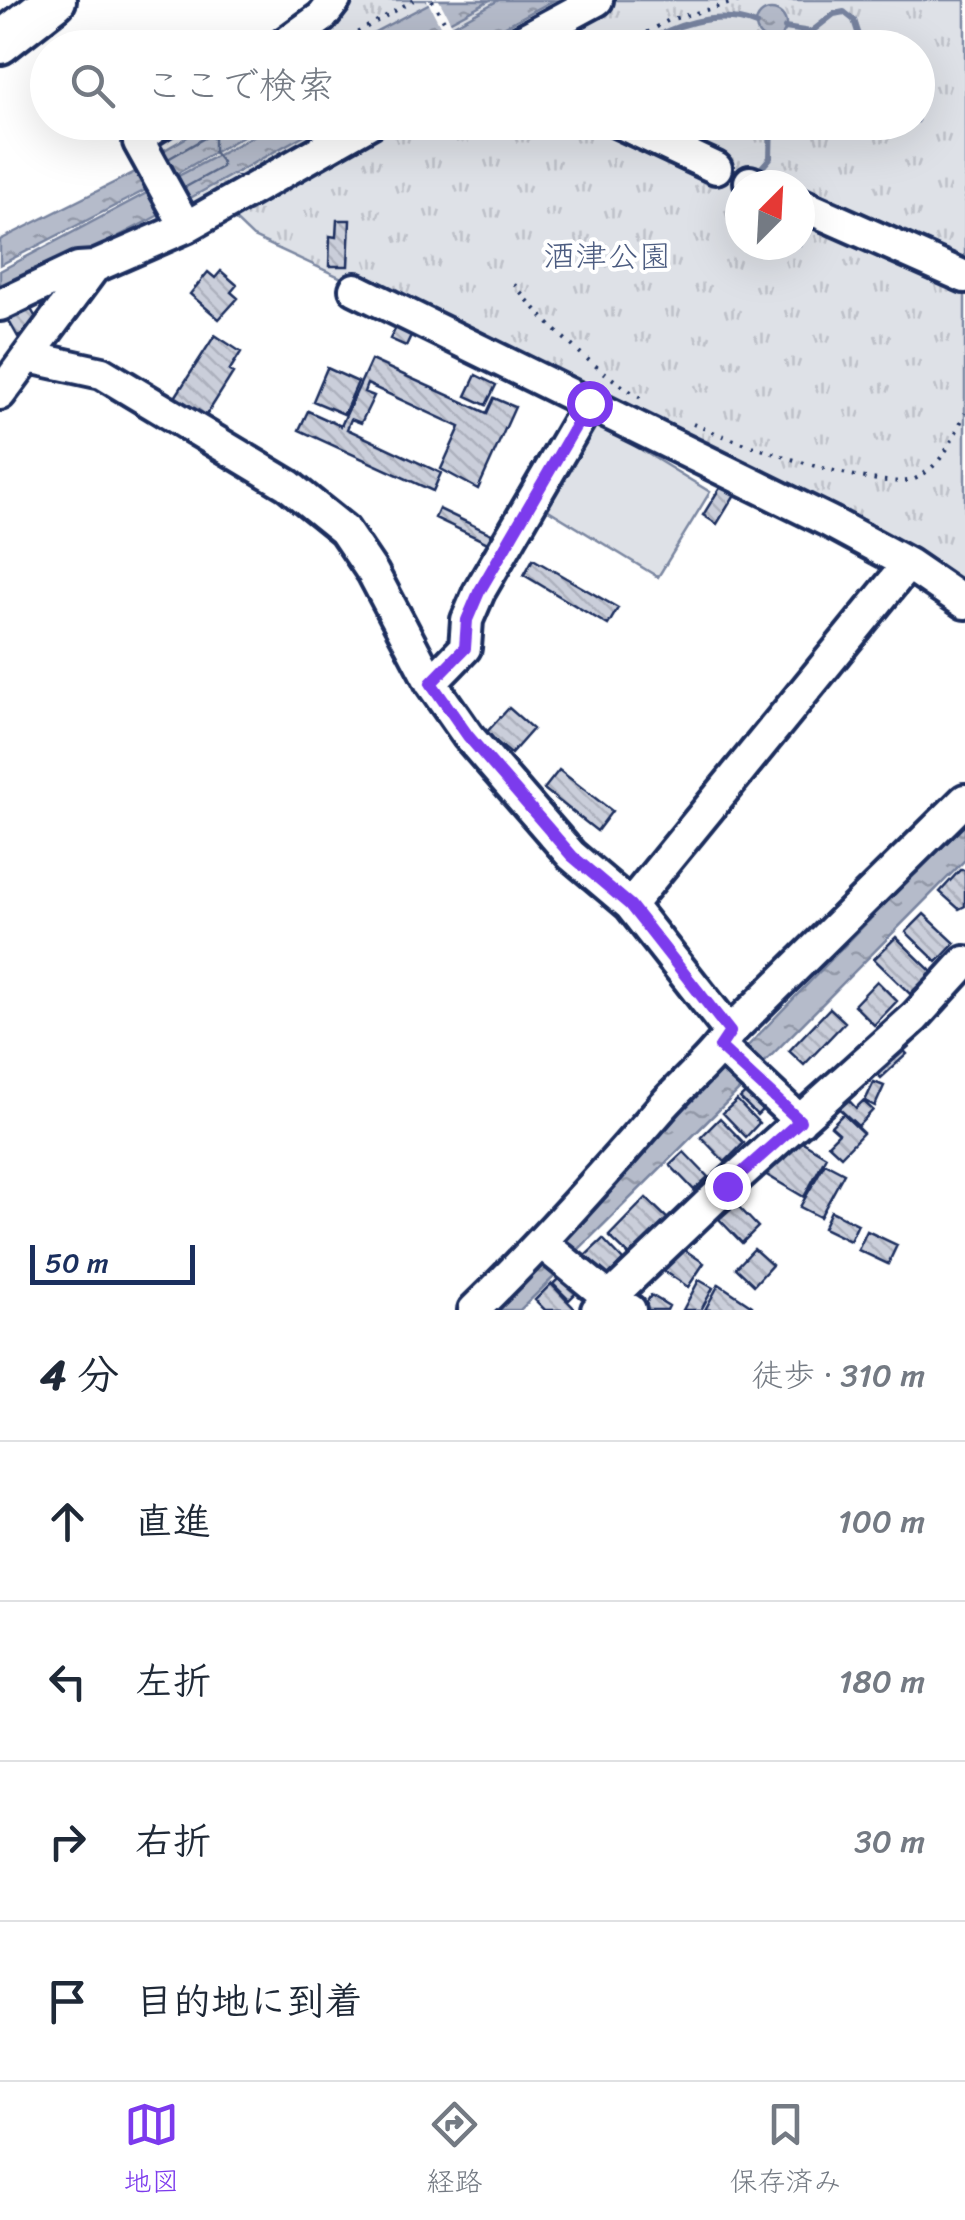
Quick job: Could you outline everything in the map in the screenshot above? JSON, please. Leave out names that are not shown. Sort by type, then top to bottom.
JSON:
[{"type":"main road","points":[[0,44],[55,0]]},
{"type":"street","points":[[304,30],[322,17],[335,0]]},
{"type":"street","points":[[541,30],[597,0]]},
{"type":"street","points":[[141,140],[141,150],[182,220]]},
{"type":"street","points":[[0,305],[78,268],[94,266],[336,140]]},
{"type":"street","points":[[656,140],[716,168]]},
{"type":"street","points":[[815,211],[965,278]]},
{"type":"street","points":[[0,394],[94,266]]},
{"type":"street","points":[[355,289],[830,522],[908,564],[965,602]]},
{"type":"street","points":[[30,357],[102,372],[288,485],[344,530],[373,573],[431,683],[468,736],[572,856],[630,905],[729,1046],[800,1121]]},
{"type":"street","points":[[431,683],[465,648],[467,620],[479,592],[589,403]]},
{"type":"street","points":[[630,905],[908,564]]},
{"type":"street","points":[[474,1310],[542,1244],[672,1096],[729,1046],[965,800]]},
{"type":"street","points":[[542,1244],[611,1305],[800,1121],[915,1017],[965,962]]},
{"type":"path","points":[[362,30],[414,0]]},
{"type":"path","points":[[432,0],[450,30]]},
{"type":"path","points":[[652,30],[669,20],[743,0]]},
{"type":"path","points":[[514,284],[573,346],[627,390],[655,406]]},
{"type":"path","points":[[690,422],[740,442],[850,475],[896,483],[913,480],[947,453],[965,413]]},
{"type":"green space","points":[[341,0],[577,0],[522,30],[307,30]]},
{"type":"green space","name":"酒津公園","points":[[609,0],[965,0],[965,595],[394,302],[253,237],[230,215],[356,140],[935,140],[935,30],[553,30]]},
{"type":"green space","points":[[151,140],[328,140],[191,215]]},
{"type":"green space","points":[[594,421],[710,492],[658,577],[542,506]]},
{"type":"water","points":[[436,0],[490,0],[434,30],[378,30]]},
{"type":"water","points":[[499,0],[554,0],[498,30],[445,30]]},
{"type":"water","points":[[765,11],[777,11],[785,19],[785,30],[757,30],[757,19]]},
{"type":"water","points":[[182,140],[236,140],[0,265],[0,240],[141,169],[154,156]]},
{"type":"water","points":[[246,140],[295,140],[0,298],[0,271]]},
{"type":"water","points":[[965,821],[965,860],[757,1070],[742,1052]]},
{"type":"water","points":[[727,1065],[748,1081],[569,1259],[555,1238]]},
{"type":"water","points":[[536,1258],[560,1271],[520,1310],[485,1310]]},
{"type":"pier","points":[[427,0],[439,0],[455,30],[442,30]]},
{"type":"building","points":[[337,220],[350,220],[348,266],[329,266],[330,236],[336,237]]},
{"type":"building","points":[[221,271],[237,285],[231,292],[238,298],[219,319],[190,294],[208,272],[215,278]]},
{"type":"building","points":[[27,302],[40,325],[18,337],[5,314]]},
{"type":"building","points":[[398,324],[413,331],[406,346],[390,339]]},
{"type":"building","points":[[215,335],[241,352],[229,371],[233,373],[204,419],[174,399]]},
{"type":"building","points":[[371,360],[487,413],[494,398],[515,407],[478,489],[441,469],[460,427],[367,384],[364,392],[374,396],[361,423],[351,419],[347,429],[441,473],[433,491],[299,430],[308,411],[341,426]]},
{"type":"building","points":[[327,368],[358,382],[344,414],[313,401]]},
{"type":"building","points":[[476,375],[496,385],[486,405],[466,396]]},
{"type":"building","points":[[726,478],[740,486],[717,524],[703,515]]},
{"type":"building","points":[[439,509],[498,537],[494,546],[435,518]]},
{"type":"building","points":[[533,559],[618,608],[608,625],[524,575]]},
{"type":"building","points":[[509,708],[533,729],[511,754],[486,733]]},
{"type":"building","points":[[559,770],[612,811],[597,831],[544,789]]},
{"type":"building","points":[[960,870],[965,870],[965,906],[959,909],[940,892]]},
{"type":"building","points":[[924,914],[955,943],[937,962],[906,932]]},
{"type":"building","points":[[896,937],[932,972],[910,994],[874,959]]},
{"type":"building","points":[[877,981],[897,1001],[874,1025],[854,1005]]},
{"type":"building","points":[[830,1008],[845,1022],[804,1065],[789,1051]]},
{"type":"building","points":[[894,1040],[907,1054],[881,1078],[868,1064]]},
{"type":"building","points":[[874,1082],[884,1086],[875,1106],[865,1101]]},
{"type":"building","points":[[756,1083],[772,1100],[757,1115],[740,1098]]},
{"type":"building","points":[[843,1094],[856,1108],[863,1101],[873,1110],[858,1126],[833,1103]]},
{"type":"building","points":[[737,1100],[759,1123],[746,1137],[723,1113]]},
{"type":"building","points":[[843,1114],[863,1133],[841,1156],[828,1144],[839,1133],[831,1126]]},
{"type":"building","points":[[720,1118],[744,1143],[725,1162],[701,1137]]},
{"type":"building","points":[[793,1136],[826,1156],[804,1197],[765,1174]]},
{"type":"building","points":[[684,1152],[708,1177],[694,1190],[670,1165]]},
{"type":"building","points":[[825,1163],[844,1173],[820,1217],[800,1207]]},
{"type":"building","points":[[646,1198],[669,1220],[632,1258],[609,1236]]},
{"type":"building","points":[[736,1204],[758,1227],[742,1243],[719,1219]]},
{"type":"building","points":[[831,1211],[858,1224],[850,1241],[823,1228]]},
{"type":"building","points":[[867,1231],[897,1245],[888,1264],[858,1250]]},
{"type":"building","points":[[603,1239],[623,1260],[607,1277],[586,1255]]},
{"type":"building","points":[[676,1244],[704,1263],[688,1287],[660,1268]]},
{"type":"building","points":[[754,1249],[772,1265],[754,1285],[736,1268]]},
{"type":"building","points":[[566,1271],[582,1287],[569,1300],[553,1284]]},
{"type":"building","points":[[699,1280],[713,1288],[701,1310],[683,1310]]},
{"type":"building","points":[[551,1284],[574,1310],[545,1310],[535,1300]]},
{"type":"building","points":[[719,1284],[752,1306],[750,1310],[705,1310]]},
{"type":"building","points":[[651,1295],[669,1306],[667,1310],[642,1310]]},
{"type":"waterway","points":[[814,30],[834,14],[844,12],[854,20],[857,30]]},
{"type":"waterway","points":[[669,30],[710,19],[741,20],[756,25]]},
{"type":"waterway","points":[[785,28],[798,30]]},
{"type":"waterway","points":[[760,170],[770,158],[770,140]]},
{"type":"route","points":[[589,403],[479,592],[467,620],[465,648],[431,683],[468,736],[572,856],[630,905],[730,1032],[720,1047],[800,1121],[727,1186]]}]
